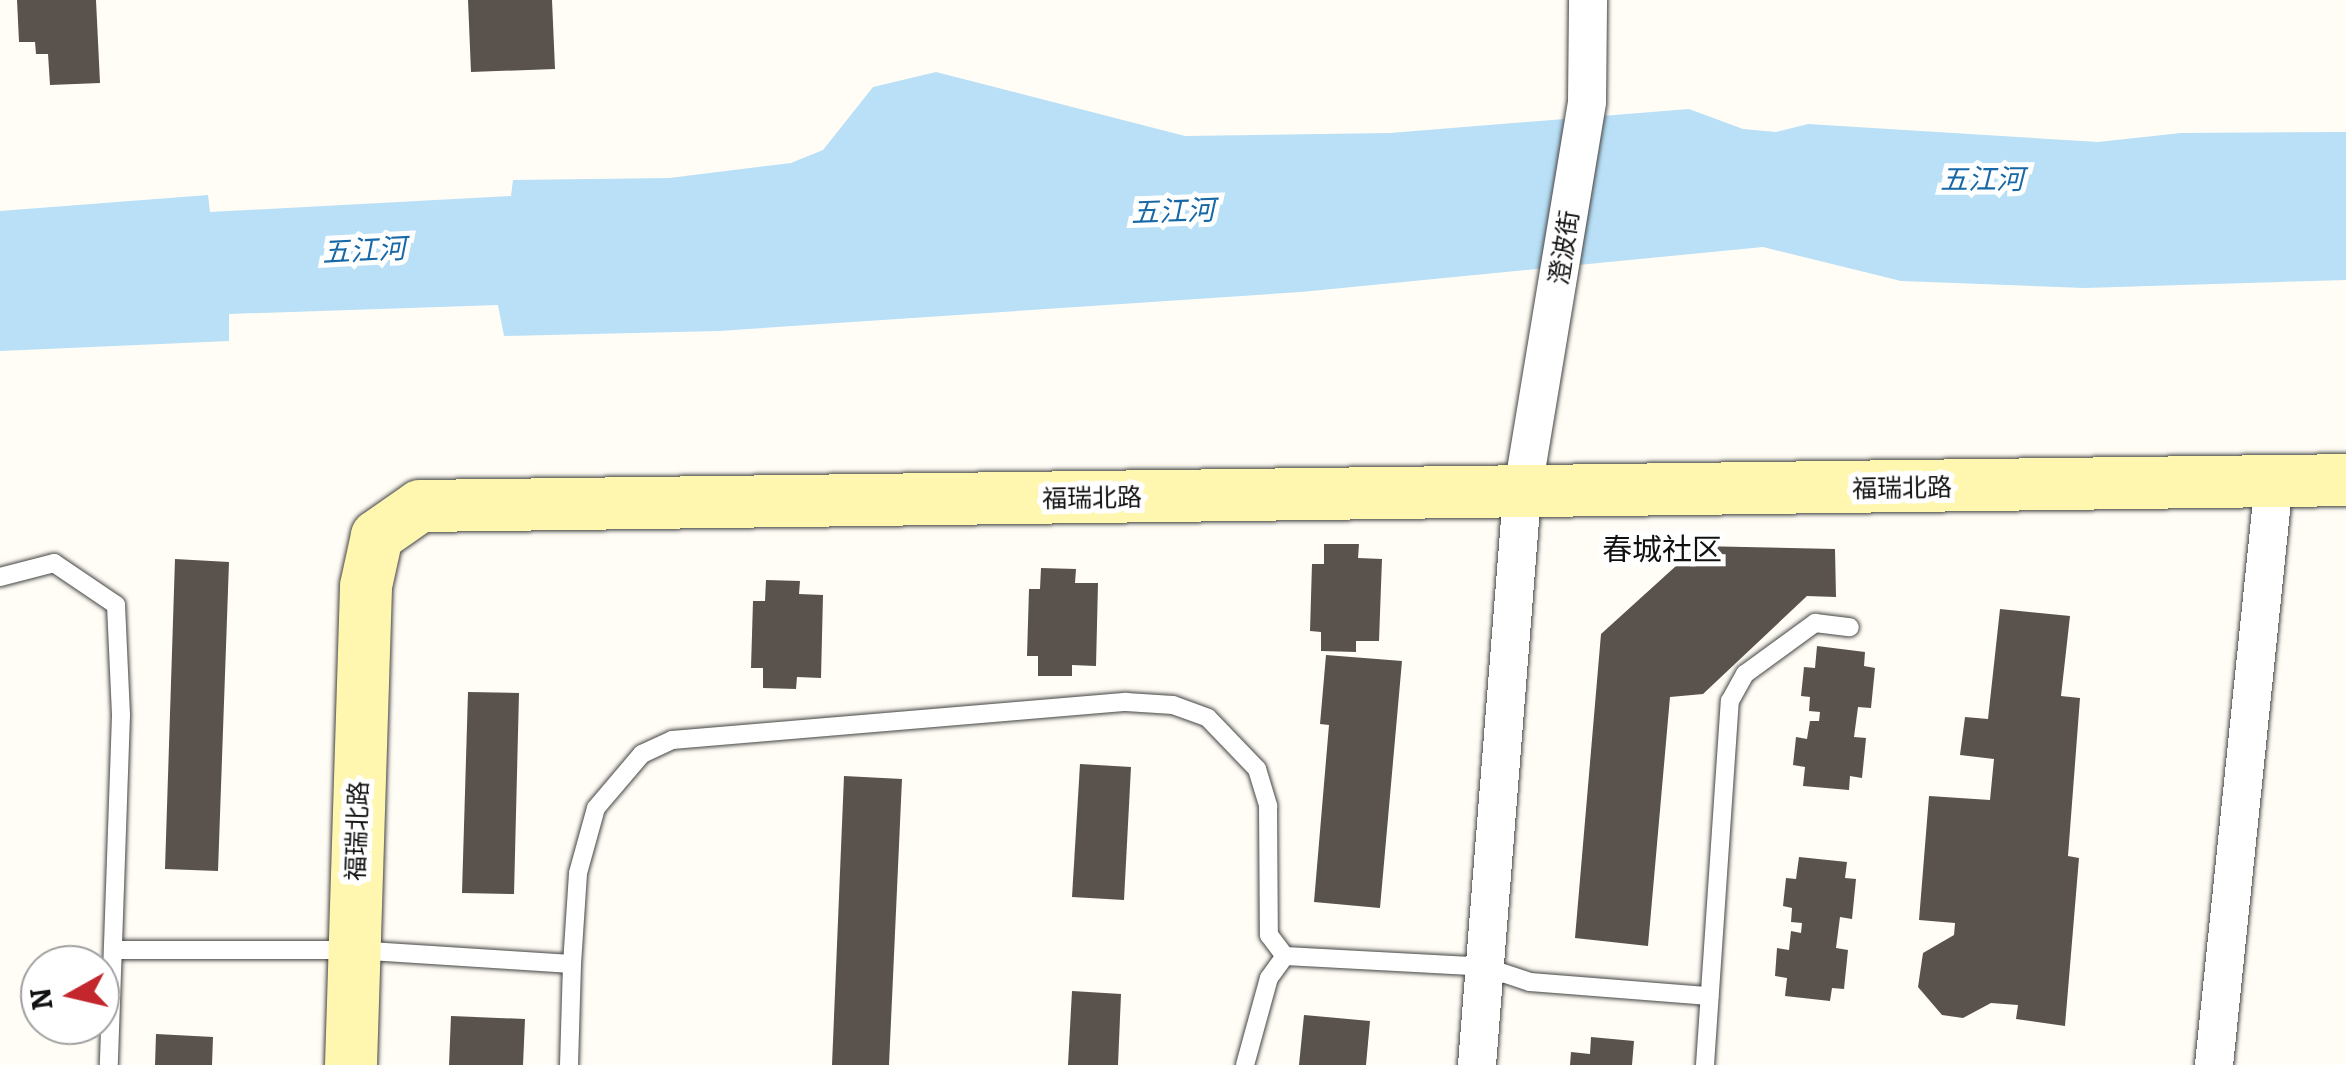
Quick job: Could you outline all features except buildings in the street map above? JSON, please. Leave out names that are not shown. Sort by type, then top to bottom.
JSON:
[{"type":"street","name":"澄波街","points":[[1477,1065],[1522,495],[1562,271],[1586,102],[1588,0]]},
{"type":"street","name":"福瑞北路","points":[[351,1065],[366,586],[378,536],[420,506],[1522,495],[2346,480]]},
{"type":"street","points":[[2214,1065],[2274,481]]},
{"type":"lane","points":[[0,577],[54,562],[116,605],[121,715],[113,945]]},
{"type":"lane","points":[[1705,1065],[1730,701],[1745,674],[1815,624],[1850,626]]},
{"type":"lane","points":[[569,1065],[578,872],[596,808],[618,776],[657,747],[672,740],[1126,702],[1173,705],[1208,718],[1257,769],[1268,806],[1269,935],[1285,956],[1485,967],[1530,982],[1709,996]]},
{"type":"lane","points":[[120,950],[354,950],[572,964]]},
{"type":"lane","points":[[1245,1065],[1269,978],[1285,956]]},
{"type":"water","name":"五江河","points":[[936,72],[1185,136],[1390,133],[1689,109],[1743,129],[1776,132],[1808,124],[2098,142],[2181,133],[2346,132],[2346,280],[2084,288],[1901,281],[1763,247],[1301,292],[719,331],[504,336],[498,305],[229,314],[229,341],[0,351],[0,211],[208,195],[210,212],[511,196],[513,180],[669,178],[791,163],[823,150],[873,87]]},
{"type":"district","name":"春城社区","points":[[1662,550]]}]
